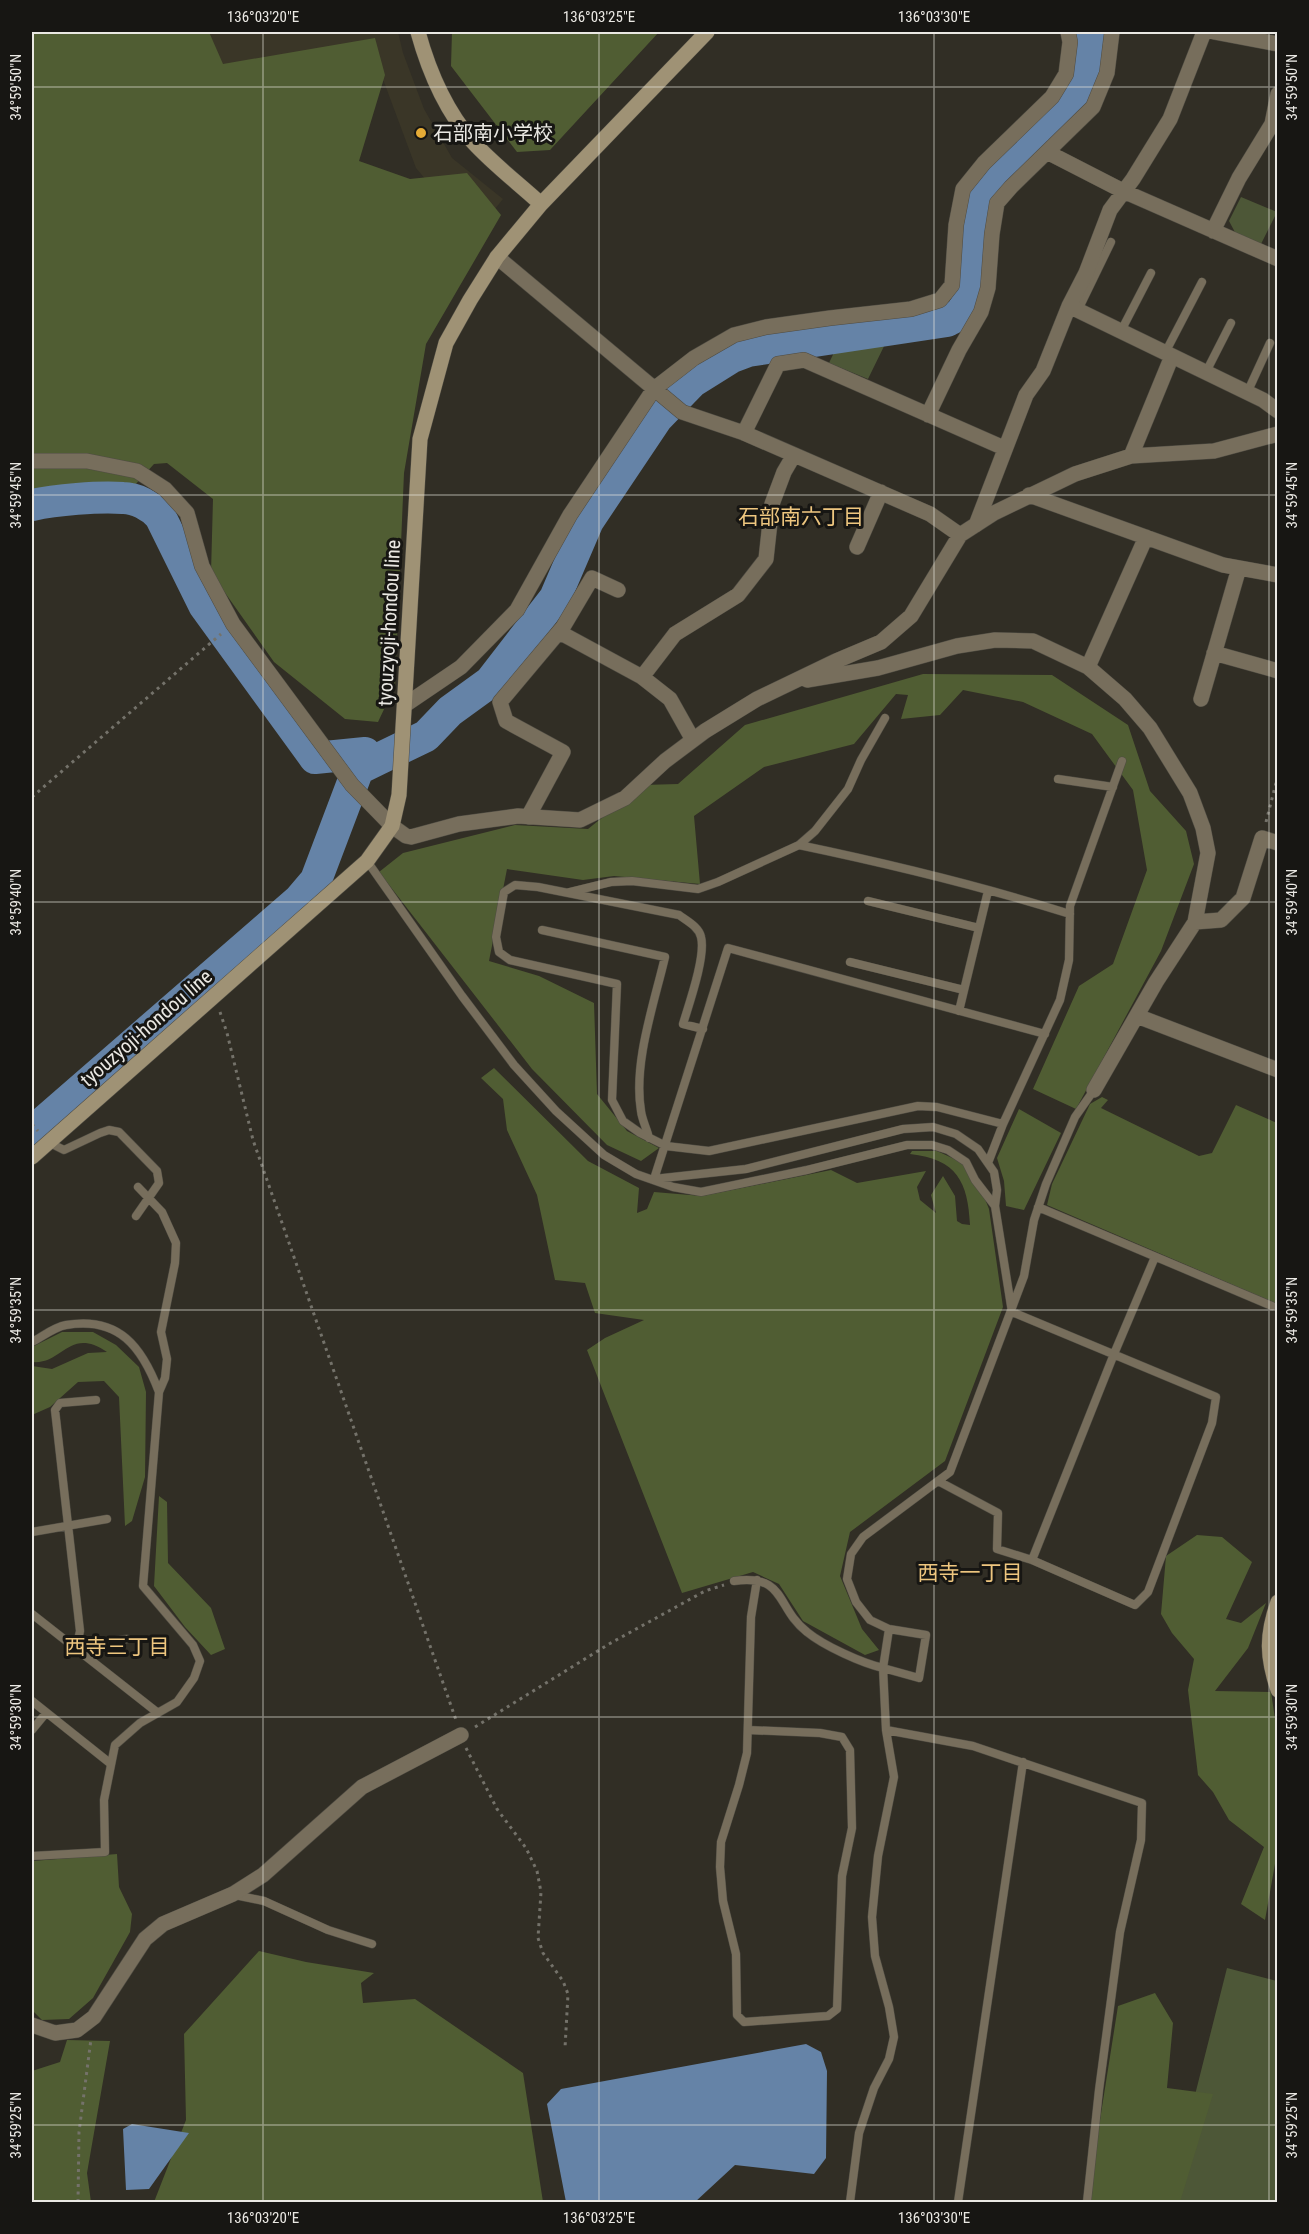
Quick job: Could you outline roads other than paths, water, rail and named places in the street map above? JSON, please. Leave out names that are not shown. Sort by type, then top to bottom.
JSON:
[{"type":"main road","points":[[418,32],[446,106],[473,142],[541,204]]},
{"type":"main road","name":"tyouzyoji-hondou line","points":[[32,1157],[43,1137],[214,996],[367,861],[392,825],[399,795],[402,759],[420,439],[446,343],[498,257],[541,204],[708,32]]},
{"type":"main road","points":[[1278,1602],[1268,1638],[1268,1657],[1278,1690]]},
{"type":"street","points":[[405,705],[460,667],[517,610],[570,515],[654,389],[694,358],[734,335],[766,327],[910,309],[940,300],[952,285],[956,225],[963,189],[984,163],[1052,97],[1066,74],[1070,42],[1068,32]]},
{"type":"street","points":[[928,414],[959,350],[981,312],[988,288],[992,234],[998,203],[1011,187],[1093,107],[1107,73],[1112,32]]},
{"type":"street","points":[[976,525],[1026,395],[1043,371],[1074,308],[1110,210],[1133,179],[1170,118],[1204,32]]},
{"type":"street","points":[[1215,32],[1278,44]]},
{"type":"street","points":[[1213,231],[1239,178],[1275,125],[1278,94]]},
{"type":"street","points":[[1047,152],[1123,191],[1278,259]]},
{"type":"street","points":[[498,257],[682,412],[744,433],[881,492],[930,514],[960,535]]},
{"type":"street","points":[[1074,308],[1263,400],[1278,411]]},
{"type":"street","points":[[1131,456],[1169,354]]},
{"type":"street","points":[[744,433],[778,364],[804,360],[1004,448]]},
{"type":"street","points":[[32,460],[87,461],[137,471],[165,489],[187,513],[202,566],[233,624],[360,793],[406,836],[417,836],[459,824],[518,816],[580,820],[625,798],[665,761],[693,740],[757,699],[881,642],[911,616],[960,535],[1029,495],[1075,474],[1131,456],[1214,451],[1278,434]]},
{"type":"street","points":[[642,677],[675,634],[738,595],[766,559],[772,504],[784,472],[794,455]]},
{"type":"street","points":[[857,547],[881,492]]},
{"type":"street","points":[[1029,495],[1223,565],[1278,575]]},
{"type":"street","points":[[1088,667],[1146,537]]},
{"type":"street","points":[[1201,699],[1239,568]]},
{"type":"street","points":[[528,817],[563,752],[506,721],[500,702],[559,632],[592,578],[618,590]]},
{"type":"street","points":[[559,632],[642,677],[670,699],[693,740]]},
{"type":"street","points":[[789,683],[878,668],[957,646],[995,639],[1033,641],[1088,667],[1125,699],[1150,728],[1190,793],[1203,828],[1208,853],[1195,922],[1156,982],[1094,1090]]},
{"type":"street","points":[[1214,653],[1278,671]]},
{"type":"street","points":[[1195,922],[1221,920],[1244,898],[1262,838],[1278,843]]},
{"type":"street","points":[[1137,1016],[1278,1070]]},
{"type":"street","points":[[32,2025],[56,2033],[77,2030],[94,2016],[145,1939],[163,1924],[233,1894],[263,1875],[362,1786],[461,1736]]},
{"type":"lane","points":[[1074,308],[1111,242]]},
{"type":"lane","points":[[1121,331],[1151,273]]},
{"type":"lane","points":[[1169,354],[1202,282]]},
{"type":"lane","points":[[1206,373],[1231,323]]},
{"type":"lane","points":[[1247,393],[1270,343]]},
{"type":"lane","points":[[566,893],[611,882],[632,881],[698,889],[799,845],[815,831],[848,789],[861,760],[885,718]]},
{"type":"lane","points":[[988,1163],[1003,1124],[1060,1000],[1069,960],[1070,906],[1122,761]]},
{"type":"lane","points":[[1058,779],[1113,787]]},
{"type":"lane","points":[[799,845],[988,891],[1070,914]]},
{"type":"lane","points":[[367,861],[462,996],[528,1080],[556,1111],[604,1155],[636,1174],[674,1187],[701,1192],[807,1170],[907,1145],[932,1145],[948,1150],[966,1162],[975,1180],[994,1206]]},
{"type":"lane","points":[[703,1029],[683,1024],[702,952],[701,936],[692,924],[679,915],[515,885],[504,892],[496,937],[499,952],[510,960],[616,984],[612,1100],[623,1121],[666,1146],[710,1151],[918,1106],[937,1107],[1003,1124]]},
{"type":"lane","points":[[959,1011],[988,891]]},
{"type":"lane","points":[[868,901],[979,928]]},
{"type":"lane","points":[[542,930],[664,957],[643,1051],[640,1083],[641,1111],[649,1138]]},
{"type":"lane","points":[[654,1179],[728,948],[1046,1034]]},
{"type":"lane","points":[[850,962],[964,990]]},
{"type":"lane","points":[[734,1581],[752,1579],[767,1582],[808,1633],[848,1655],[919,1678],[926,1635],[889,1629],[870,1620],[856,1602],[847,1580],[851,1554],[863,1537],[950,1472],[1024,1276],[1038,1207],[1075,1117],[1094,1090]]},
{"type":"lane","points":[[654,1179],[746,1169],[903,1129],[933,1127],[956,1134],[978,1149],[994,1172],[997,1190],[994,1206],[1012,1312]]},
{"type":"lane","points":[[43,1137],[64,1150],[109,1130],[119,1132],[157,1171],[159,1183],[136,1216]]},
{"type":"lane","points":[[32,1856],[105,1852],[104,1800],[115,1745],[140,1723],[177,1702],[194,1678],[200,1661],[193,1646],[143,1586],[159,1392],[165,1378],[168,1359],[161,1332],[175,1263],[176,1243],[162,1212],[138,1187]]},
{"type":"lane","points":[[1038,1207],[1272,1306]]},
{"type":"lane","points":[[1032,1560],[1155,1257]]},
{"type":"lane","points":[[938,1481],[998,1513],[997,1549],[1032,1560],[1135,1605],[1148,1592],[1212,1423],[1216,1397],[1012,1312]]},
{"type":"lane","points":[[32,1342],[64,1325],[100,1324],[126,1336],[149,1366],[159,1392]]},
{"type":"lane","points":[[76,1649],[80,1631],[54,1410],[60,1403],[96,1400]]},
{"type":"lane","points":[[32,1532],[107,1519]]},
{"type":"lane","points":[[748,1730],[820,1733],[842,1737],[850,1750],[852,1828],[842,1876],[837,2009],[828,2016],[744,2022],[737,2015],[736,1954],[723,1901],[720,1867],[721,1842],[747,1753],[751,1617],[758,1580]]},
{"type":"lane","points":[[32,1614],[158,1713]]},
{"type":"lane","points":[[850,2202],[859,2133],[874,2088],[889,2059],[894,2037],[889,2007],[875,1956],[872,1917],[878,1856],[894,1777],[886,1730],[883,1668],[889,1629]]},
{"type":"lane","points":[[76,1649],[94,1643],[127,1639]]},
{"type":"lane","points":[[32,1701],[111,1764]]},
{"type":"lane","points":[[32,1730],[46,1713]]},
{"type":"lane","points":[[886,1730],[973,1746],[1142,1803],[1141,1840],[1120,1932],[1087,2202]]},
{"type":"lane","points":[[958,2202],[1023,1762]]},
{"type":"lane","points":[[233,1894],[264,1901],[328,1930],[372,1944]]},
{"type":"water","points":[[806,2044],[821,2052],[827,2071],[826,2158],[814,2174],[735,2165],[695,2202],[566,2202],[547,2104],[561,2089]]},
{"type":"water","points":[[132,2124],[189,2133],[149,2189],[126,2190],[123,2129]]},
{"type":"waterway","points":[[32,1132],[299,900],[316,880],[358,769],[426,736],[450,711],[490,682],[555,598],[588,521],[657,418],[692,382],[732,357],[748,351],[947,321],[961,313],[968,301],[973,276],[973,222],[977,200],[987,185],[1076,99],[1086,79],[1092,58],[1089,32]]},
{"type":"waterway","points":[[32,505],[77,499],[128,498],[152,509],[160,516],[204,605],[315,758],[365,753]]},
{"type":"place","name":"石部南小学校","points":[[421,133]]},
{"type":"district","name":"石部南六丁目","points":[[801,517]]},
{"type":"district","name":"西寺一丁目","points":[[970,1573]]},
{"type":"district","name":"西寺三丁目","points":[[117,1647]]}]
